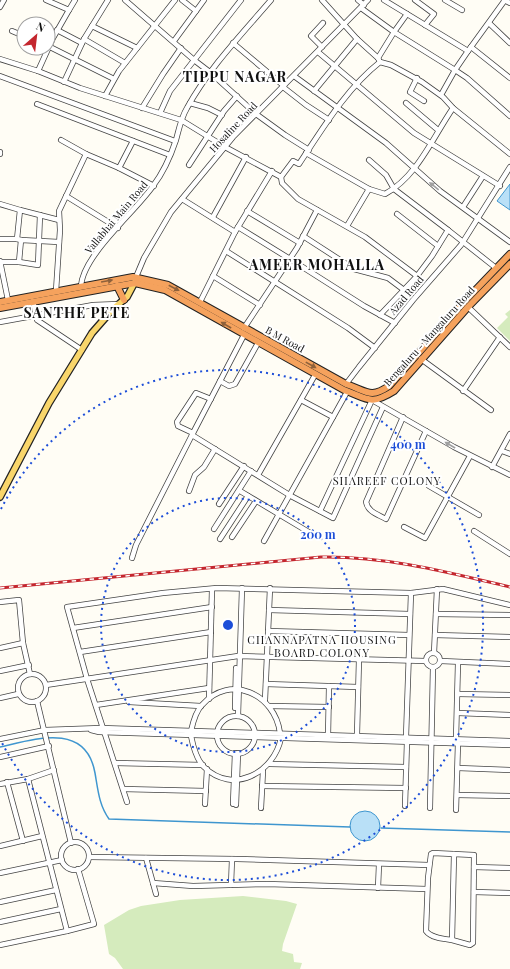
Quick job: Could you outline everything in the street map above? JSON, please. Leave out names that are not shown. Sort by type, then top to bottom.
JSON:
[{"type":"highway","name":"B M Road","points":[[198,305],[244,328],[346,384],[373,394],[378,393],[399,380],[496,268],[510,254]]},
{"type":"highway","name":"Bengaluru - Mangaluru Road","points":[[372,400],[380,400],[394,391],[399,380],[421,360],[468,307],[510,264]]},
{"type":"highway","points":[[0,308],[117,286],[136,280]]},
{"type":"highway","points":[[0,302],[81,286],[136,280],[166,290],[198,305],[244,335],[315,375],[348,392],[372,400]]},
{"type":"highway","points":[[117,286],[122,302]]},
{"type":"main road","points":[[0,497],[49,403],[92,333],[112,309],[122,302],[136,280]]},
{"type":"street","points":[[0,7],[4,0]]},
{"type":"street","points":[[46,0],[68,10]]},
{"type":"street","points":[[75,0],[57,30],[83,41],[125,63]]},
{"type":"street","points":[[64,82],[83,41],[108,0]]},
{"type":"street","points":[[125,0],[174,41],[194,60],[212,73],[256,114],[307,152],[369,189],[385,194],[394,190],[415,167],[453,108]]},
{"type":"street","points":[[105,96],[125,63],[175,0]]},
{"type":"street","points":[[182,0],[188,2],[196,11]]},
{"type":"street","points":[[174,41],[204,0]]},
{"type":"street","points":[[160,113],[170,91],[241,0]]},
{"type":"street","name":"Vallabhai Main Road","points":[[81,286],[82,276],[91,260],[154,186],[170,155],[181,120],[190,103],[219,61],[271,0]]},
{"type":"street","points":[[322,0],[357,39],[379,60],[417,78],[441,95],[453,108],[510,154]]},
{"type":"street","points":[[358,0],[394,32],[455,70],[510,116]]},
{"type":"street","name":"Hosaline Road","points":[[136,280],[144,258],[171,212],[225,147],[368,0]]},
{"type":"street","points":[[384,0],[469,49],[510,78]]},
{"type":"street","points":[[415,0],[434,14],[425,25]]},
{"type":"street","points":[[445,0],[462,10]]},
{"type":"street","points":[[441,95],[455,70],[504,0],[510,4]]},
{"type":"street","points":[[406,14],[394,32],[379,60],[356,84],[299,164],[293,161],[282,178],[282,183],[298,199],[365,237],[417,276]]},
{"type":"street","points":[[322,47],[312,36],[323,23]]},
{"type":"street","points":[[488,23],[510,44]]},
{"type":"street","points":[[92,26],[137,48]]},
{"type":"street","points":[[12,31],[16,33]]},
{"type":"street","points":[[314,91],[357,39]]},
{"type":"street","points":[[234,44],[283,87],[306,105],[329,120]]},
{"type":"street","points":[[142,108],[162,74],[182,48]]},
{"type":"street","points":[[56,50],[114,79]]},
{"type":"street","points":[[318,52],[398,120],[430,144],[500,186]]},
{"type":"street","points":[[38,71],[44,56]]},
{"type":"street","points":[[0,59],[38,71],[64,82],[105,96],[181,120],[225,147],[272,171],[282,178]]},
{"type":"street","points":[[0,76],[175,141]]},
{"type":"street","points":[[294,76],[386,144],[415,167],[421,175],[463,207],[479,217],[510,242]]},
{"type":"street","points":[[417,78],[410,92],[424,101]]},
{"type":"street","points":[[189,165],[222,115],[237,96]]},
{"type":"street","points":[[190,103],[208,108],[222,115]]},
{"type":"street","points":[[406,103],[438,130]]},
{"type":"street","points":[[37,104],[170,155]]},
{"type":"street","points":[[61,140],[86,154],[119,168],[154,186]]},
{"type":"street","points":[[119,168],[133,141]]},
{"type":"street","points":[[56,291],[59,211],[86,154]]},
{"type":"street","points":[[213,217],[246,157]]},
{"type":"street","points":[[369,160],[386,175],[394,190],[463,241],[496,268]]},
{"type":"street","name":"Azad Road","points":[[346,384],[463,241],[500,186],[510,167]]},
{"type":"street","points":[[198,305],[236,230],[272,171]]},
{"type":"street","points":[[463,207],[483,176]]},
{"type":"street","points":[[347,226],[369,189]]},
{"type":"street","points":[[66,196],[118,228]]},
{"type":"street","points":[[182,199],[290,259],[395,323]]},
{"type":"street","points":[[0,204],[59,220]]},
{"type":"street","points":[[19,262],[20,210]]},
{"type":"street","points":[[244,328],[276,282],[300,243],[317,210]]},
{"type":"street","points":[[247,211],[300,243]]},
{"type":"street","points":[[397,214],[438,246]]},
{"type":"street","points":[[8,300],[0,261],[38,265],[40,215]]},
{"type":"street","points":[[380,315],[417,276],[448,230]]},
{"type":"street","points":[[303,236],[354,269],[388,278],[404,290]]},
{"type":"street","points":[[0,240],[19,239],[59,242]]},
{"type":"street","points":[[226,251],[276,282],[375,348]]},
{"type":"street","points":[[213,276],[260,305]]},
{"type":"street","points":[[33,301],[37,320],[82,350]]},
{"type":"street","points":[[0,322],[92,305],[122,302]]},
{"type":"street","points":[[468,307],[510,347]]},
{"type":"street","points":[[132,558],[136,545],[244,335]]},
{"type":"street","points":[[463,391],[500,337]]},
{"type":"street","points":[[220,381],[230,386],[235,384],[258,343]]},
{"type":"street","points":[[421,360],[491,410]]},
{"type":"street","points":[[258,475],[315,375]]},
{"type":"street","points":[[264,541],[291,496],[348,392]]},
{"type":"street","points":[[211,399],[196,393],[177,422],[178,426],[291,496],[333,518],[383,407]]},
{"type":"street","points":[[301,400],[333,417]]},
{"type":"street","points":[[320,511],[372,400],[470,456],[510,475]]},
{"type":"street","points":[[403,417],[366,502],[372,512],[386,519],[426,431]]},
{"type":"street","points":[[492,467],[510,434]]},
{"type":"street","points":[[190,491],[196,473],[204,467],[215,449]]},
{"type":"street","points":[[502,451],[510,454]]},
{"type":"street","points":[[404,527],[425,538],[470,456]]},
{"type":"street","points":[[220,504],[244,466]]},
{"type":"street","points":[[214,530],[252,471]]},
{"type":"street","points":[[428,486],[479,515]]},
{"type":"street","points":[[240,491],[312,534]]},
{"type":"street","points":[[220,539],[248,496]]},
{"type":"street","points":[[232,537],[256,501]]},
{"type":"street","points":[[474,531],[510,554]]},
{"type":"street","points":[[236,716],[241,588]]},
{"type":"street","points":[[127,802],[87,679],[67,607],[163,593],[241,588],[410,593],[437,589],[510,605]]},
{"type":"street","points":[[265,700],[270,588]]},
{"type":"street","points":[[209,699],[212,589]]},
{"type":"street","points":[[434,653],[437,589]]},
{"type":"street","points":[[405,806],[410,593]]},
{"type":"street","points":[[0,602],[20,600],[23,643],[30,674]]},
{"type":"street","points":[[73,628],[212,607]]},
{"type":"street","points":[[269,610],[410,614]]},
{"type":"street","points":[[436,614],[510,616]]},
{"type":"street","points":[[268,631],[409,635]]},
{"type":"street","points":[[80,652],[211,632]]},
{"type":"street","points":[[436,635],[510,637]]},
{"type":"street","points":[[0,648],[23,643]]},
{"type":"street","points":[[426,661],[428,655],[434,653]]},
{"type":"street","points":[[430,808],[434,668],[440,661],[440,657],[434,653]]},
{"type":"street","points":[[46,685],[239,656],[426,661]]},
{"type":"street","points":[[357,735],[359,659]]},
{"type":"street","points":[[426,661],[429,666],[434,668]]},
{"type":"street","points":[[440,661],[458,663],[510,664]]},
{"type":"street","points":[[456,810],[458,768],[458,663]]},
{"type":"street","points":[[0,672],[29,665]]},
{"type":"street","points":[[30,674],[42,678],[46,685],[43,696],[37,701],[24,700],[18,694],[17,685],[19,681],[30,674]]},
{"type":"street","points":[[266,684],[358,687]]},
{"type":"street","points":[[328,736],[329,686]]},
{"type":"street","points":[[96,705],[209,688]]},
{"type":"street","points":[[237,690],[251,693],[265,700],[276,716],[280,735],[279,748],[270,764],[263,771],[252,776],[235,779],[223,777],[207,769],[203,765],[195,752],[191,733],[201,706],[209,699],[221,692],[237,690]]},
{"type":"street","points":[[0,698],[18,694]]},
{"type":"street","points":[[458,694],[510,695]]},
{"type":"street","points":[[37,701],[71,843]]},
{"type":"street","points":[[118,702],[201,706]]},
{"type":"street","points":[[269,706],[329,708]]},
{"type":"street","points":[[458,713],[510,715]]},
{"type":"street","points":[[236,716],[247,720],[254,731],[254,737],[249,748],[237,753],[225,750],[221,746],[217,734],[223,720],[236,716]]},
{"type":"street","points":[[0,739],[45,731],[104,730],[217,734],[254,737],[280,735],[328,736],[457,741],[510,745]]},
{"type":"street","points":[[217,734],[254,731],[280,735]]},
{"type":"street","points":[[328,736],[357,735],[406,739]]},
{"type":"street","points":[[457,741],[510,741]]},
{"type":"street","points":[[0,757],[49,746]]},
{"type":"street","points":[[234,804],[237,753]]},
{"type":"street","points":[[115,763],[203,765]]},
{"type":"street","points":[[270,764],[406,766]]},
{"type":"street","points":[[458,768],[510,770]]},
{"type":"street","points":[[206,804],[207,769]]},
{"type":"street","points":[[0,784],[28,779],[54,770]]},
{"type":"street","points":[[261,808],[263,771]]},
{"type":"street","points":[[28,779],[67,931]]},
{"type":"street","points":[[7,782],[22,841]]},
{"type":"street","points":[[262,786],[406,788]]},
{"type":"street","points":[[123,789],[206,791]]},
{"type":"street","points":[[457,795],[510,796]]},
{"type":"street","points":[[0,838],[1,846],[42,836]]},
{"type":"street","points":[[76,842],[84,845],[89,852],[86,865],[78,869],[70,868],[62,860],[64,848],[71,843],[76,842]]},
{"type":"street","points":[[431,854],[454,854],[474,855],[473,943],[470,945],[439,938],[428,934],[426,931],[429,865],[431,854]]},
{"type":"street","points":[[452,940],[454,854]]},
{"type":"street","points":[[89,857],[232,859],[429,865]]},
{"type":"street","points":[[146,858],[156,894]]},
{"type":"street","points":[[231,885],[232,859]]},
{"type":"street","points":[[0,873],[62,860]]},
{"type":"street","points":[[378,888],[379,864]]},
{"type":"street","points":[[474,867],[510,868]]},
{"type":"street","points":[[0,945],[94,924],[78,869]]},
{"type":"street","points":[[153,883],[194,886],[231,885],[428,889]]},
{"type":"street","points":[[0,902],[56,890]]},
{"type":"street","points":[[474,892],[510,893]]},
{"type":"street","points":[[0,922],[61,909]]},
{"type":"green space","points":[[510,310],[510,341],[497,328],[508,317],[505,314]]},
{"type":"green space","points":[[243,896],[286,901],[297,904],[282,951],[293,954],[294,962],[302,963],[300,969],[123,969],[115,958],[109,954],[104,925],[129,910],[141,906],[180,900]]},
{"type":"water","points":[[510,184],[510,210],[497,201]]},
{"type":"water","points":[[365,811],[376,815],[380,826],[376,837],[365,841],[354,837],[350,826],[354,815]]},
{"type":"waterway","points":[[0,747],[43,738],[70,740],[81,746],[90,757],[101,803],[109,819],[350,827]]},
{"type":"waterway","points":[[381,828],[510,832]]},
{"type":"railway","points":[[0,588],[321,557],[345,557],[393,562],[510,587]]},
{"type":"district","name":"TIPPU NAGAR","points":[[235,76]]},
{"type":"district","name":"AMEER MOHALLA","points":[[317,264]]},
{"type":"district","name":"SANTHE PETE","points":[[77,312]]},
{"type":"district","name":"SHAREEF COLONY","points":[[387,480]]},
{"type":"district","name":"CHANNAPATNA HOUSING BOARD COLONY","points":[[322,645]]}]
